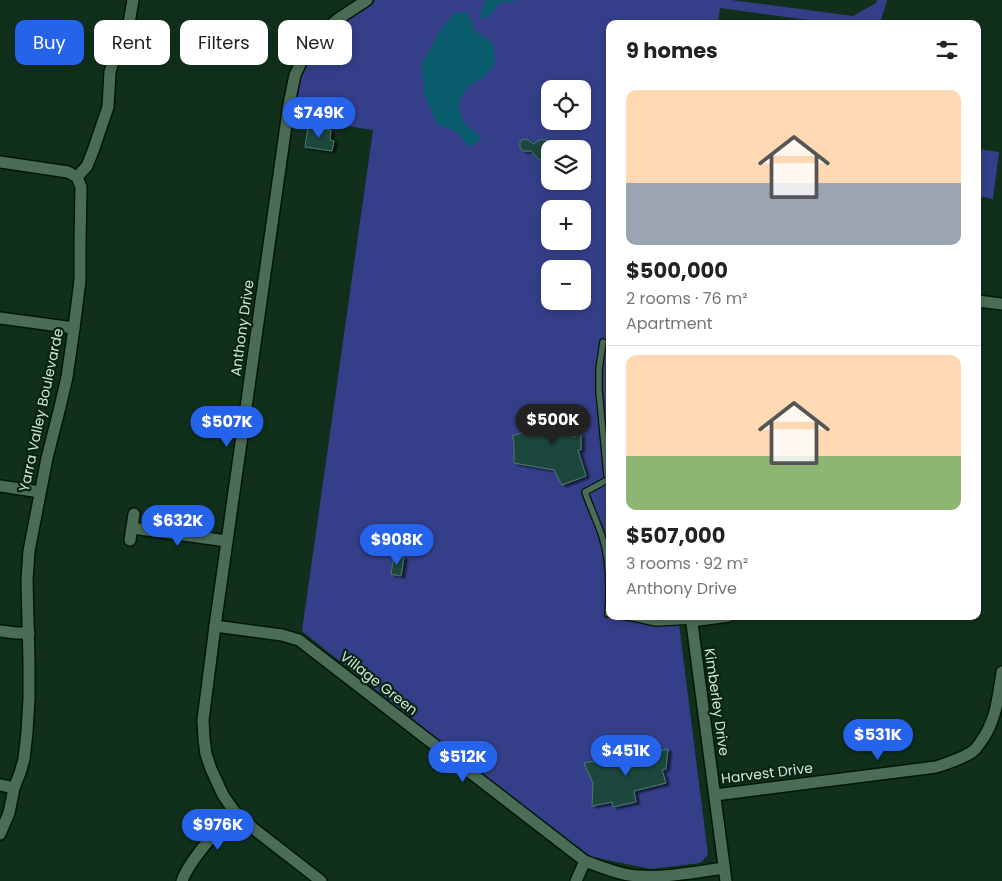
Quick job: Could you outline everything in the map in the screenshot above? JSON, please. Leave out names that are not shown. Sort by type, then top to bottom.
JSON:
[{"type":"street","points":[[0,162],[68,172],[77,177],[87,166],[94,151],[108,107],[110,72],[129,23],[133,0]]},
{"type":"street","name":"Anthony Drive","points":[[321,881],[234,811],[216,781],[206,754],[203,720],[289,104],[295,75],[306,52],[321,34],[338,19],[367,0]]},
{"type":"street","name":"Yarra Valley Boulevarde","points":[[0,834],[9,813],[14,788],[24,759],[27,732],[29,661],[27,580],[29,551],[47,458],[67,377],[74,328],[80,280],[81,188],[77,177]]},
{"type":"street","points":[[981,301],[1002,304]]},
{"type":"street","points":[[0,318],[74,328]]},
{"type":"street","points":[[0,486],[40,492]]},
{"type":"street","points":[[130,540],[134,514]]},
{"type":"street","points":[[132,528],[227,541]]},
{"type":"street","name":"Kimberley Drive","points":[[691,620],[726,881]]},
{"type":"street","name":"Village Green","points":[[215,626],[282,635],[299,640],[585,861],[610,870],[637,876],[664,876],[724,868]]},
{"type":"street","points":[[0,631],[29,633]]},
{"type":"street","name":"Harvest Drive","points":[[715,795],[936,767],[957,760],[974,751],[986,736],[998,704],[1002,672]]},
{"type":"street","points":[[0,785],[14,788]]},
{"type":"street","points":[[182,881],[195,858],[234,811]]},
{"type":"street","points":[[576,881],[585,861]]},
{"type":"lane","points":[[603,342],[599,391],[606,427]]},
{"type":"lane","points":[[606,482],[585,492],[602,537],[606,557]]},
{"type":"lane","points":[[647,620],[656,622],[674,620]]},
{"type":"shaded area","points":[[375,0],[731,0],[853,16],[876,3],[877,0],[887,0],[881,20],[808,20],[720,8],[718,20],[606,20],[606,620],[679,620],[708,855],[700,863],[651,869],[588,856],[544,824],[302,631],[373,130],[293,118],[300,80],[306,65],[352,65],[352,20],[348,20]]},
{"type":"shaded area","points":[[485,0],[516,1],[501,2],[486,19],[480,16]]},
{"type":"shaded area","points":[[454,13],[468,13],[475,31],[493,43],[495,64],[485,76],[467,87],[458,104],[463,122],[482,139],[469,147],[457,132],[437,124],[424,94],[422,64],[438,34]]},
{"type":"shaded area","points":[[981,149],[999,152],[993,199],[981,197]]},
{"type":"building","points":[[308,127],[331,130],[330,140],[334,141],[332,151],[305,147]]},
{"type":"building","points":[[526,139],[534,144],[541,140],[541,160],[531,151],[523,151],[520,148],[522,140]]},
{"type":"building","points":[[555,404],[580,414],[573,437],[581,434],[581,450],[578,450],[586,476],[562,485],[554,470],[514,463],[514,441],[512,436],[545,426]]},
{"type":"building","points":[[394,555],[404,557],[401,576],[391,574]]},
{"type":"building","points":[[668,749],[666,769],[662,770],[666,783],[634,791],[636,802],[613,807],[612,802],[592,806],[593,783],[584,763],[614,757],[615,761]]}]
